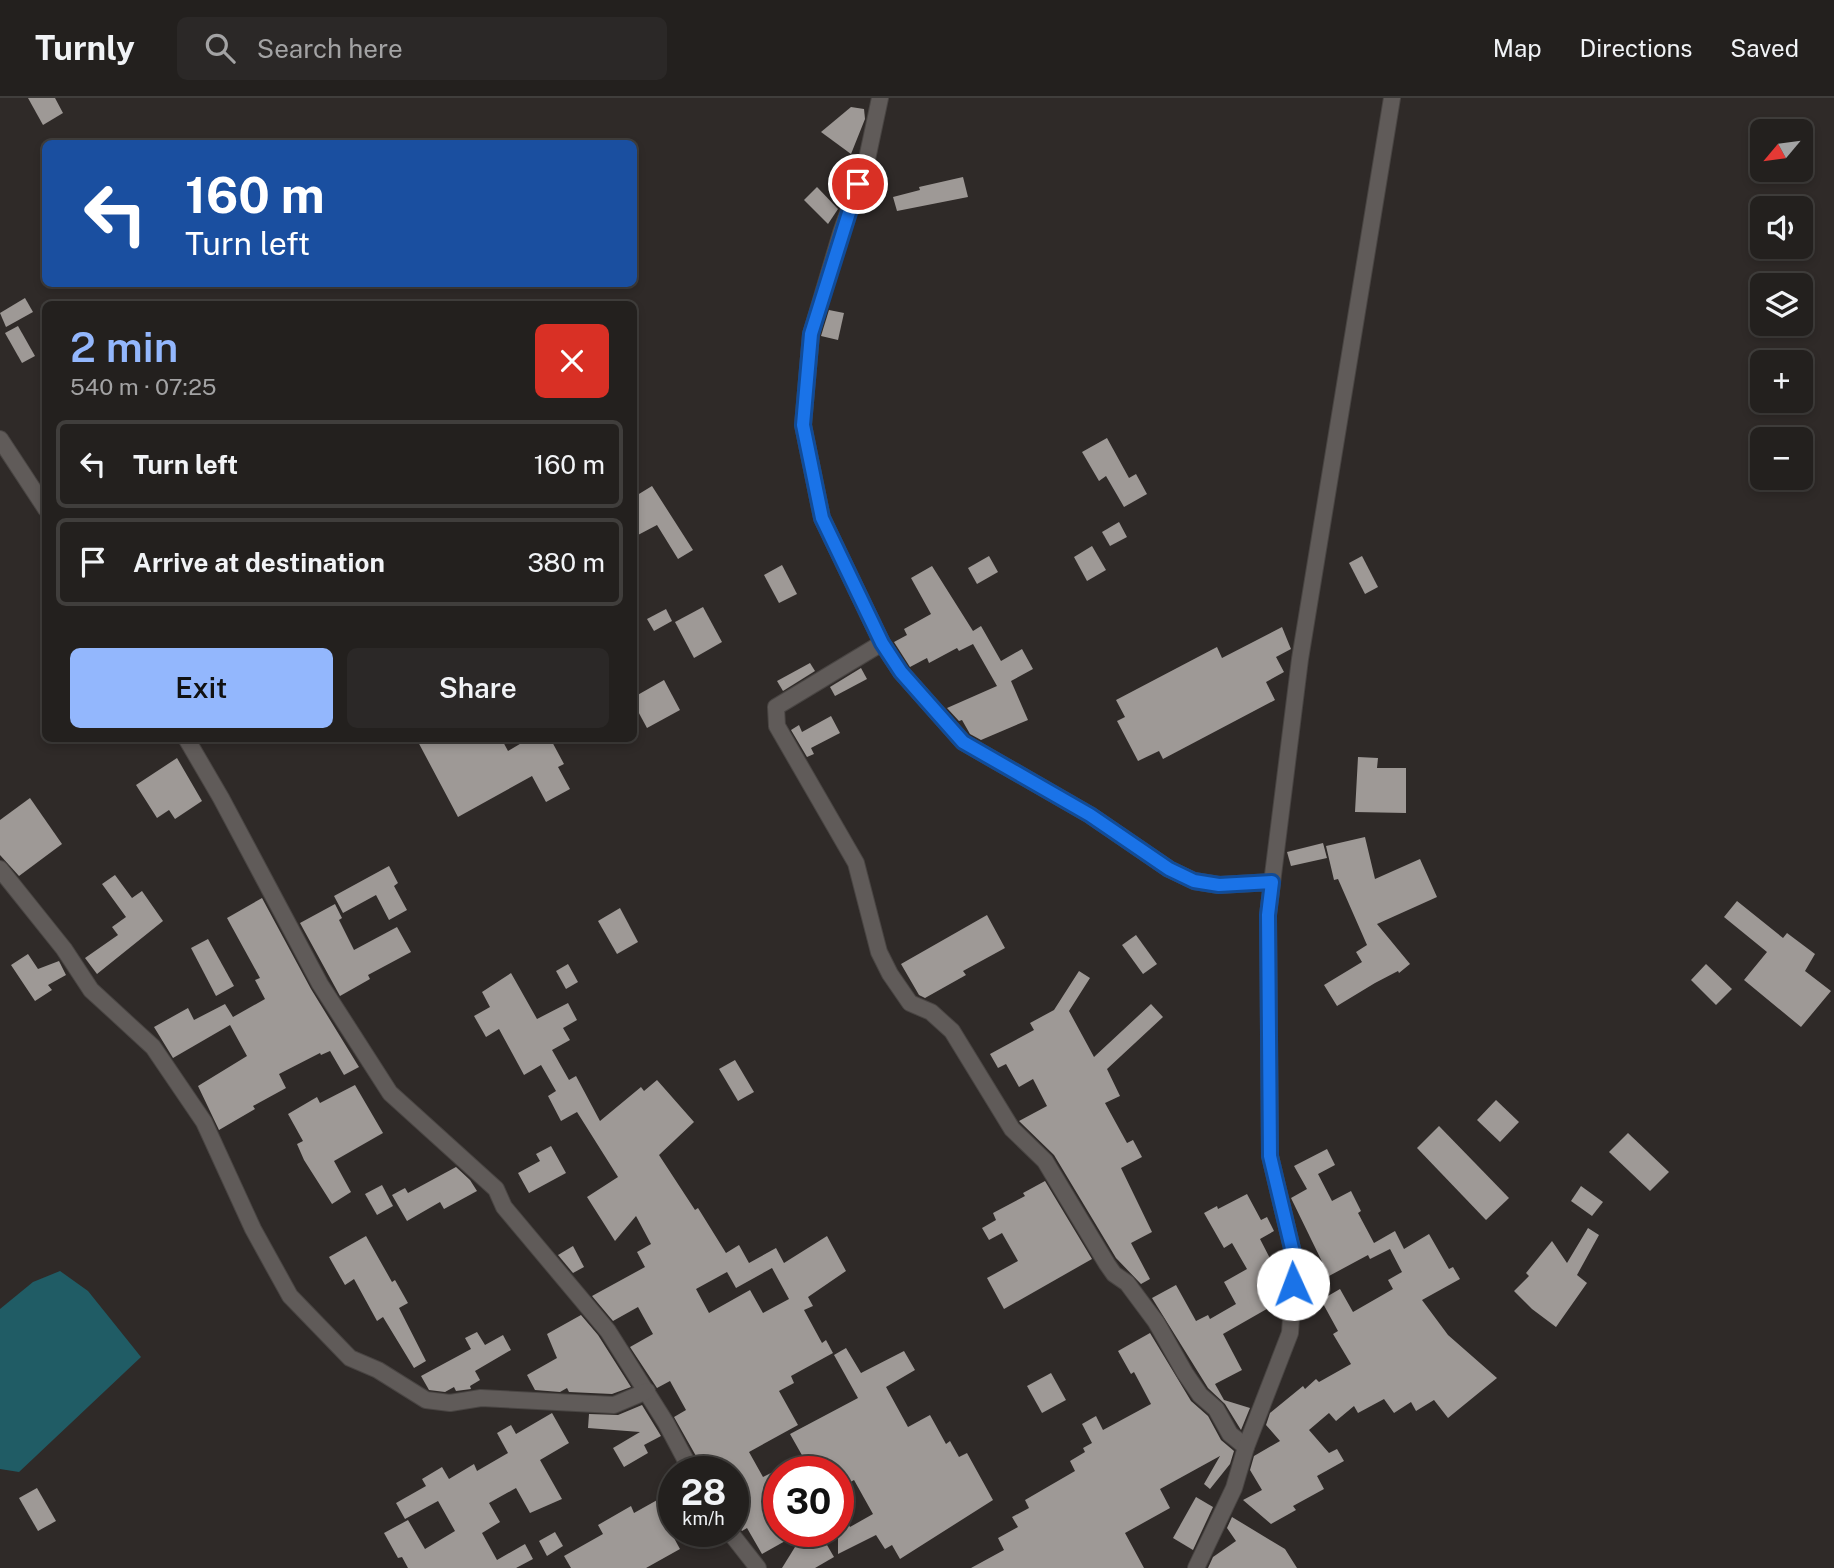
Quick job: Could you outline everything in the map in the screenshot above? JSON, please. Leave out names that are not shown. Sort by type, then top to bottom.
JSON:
[{"type":"street","points":[[880,98],[867,159],[841,233],[811,334],[803,425],[822,518],[882,643],[901,672],[963,742],[1090,815],[1169,869],[1194,881],[1219,885],[1272,882]]},
{"type":"street","points":[[1196,1568],[1234,1488],[1246,1447],[1290,1332],[1295,1261],[1270,1156],[1268,915],[1300,659],[1392,98]]},
{"type":"street","points":[[0,439],[42,503]]},
{"type":"street","points":[[882,643],[776,707],[777,726],[856,863],[879,951],[890,974],[910,1003],[931,1012],[952,1031],[1012,1129],[1045,1161],[1114,1274],[1127,1283],[1156,1322],[1200,1395],[1216,1409],[1230,1434],[1246,1447]]},
{"type":"street","points":[[188,742],[320,984],[390,1093],[496,1189],[504,1207],[608,1331],[647,1391],[683,1456]]},
{"type":"street","points":[[0,869],[64,949],[91,990],[153,1047],[204,1122],[253,1229],[290,1296],[350,1358],[378,1370],[426,1400],[450,1402],[481,1398],[614,1405],[647,1391]]},
{"type":"street","points":[[742,1547],[758,1568]]},
{"type":"water","points":[[60,1271],[88,1291],[141,1357],[19,1472],[0,1469],[0,1309],[33,1282]]},
{"type":"building","points":[[28,98],[55,98],[63,113],[43,125]]},
{"type":"building","points":[[851,107],[864,109],[865,119],[851,154],[821,132]]},
{"type":"building","points":[[963,177],[968,197],[897,211],[893,197],[920,190],[919,187]]},
{"type":"building","points":[[817,187],[838,209],[828,224],[804,200]]},
{"type":"building","points":[[25,298],[33,312],[6,327],[0,313]]},
{"type":"building","points":[[829,310],[844,313],[838,340],[821,336]]},
{"type":"building","points":[[18,326],[35,356],[22,363],[5,333]]},
{"type":"building","points":[[1107,438],[1129,478],[1136,474],[1147,494],[1124,507],[1106,476],[1099,481],[1082,452]]},
{"type":"building","points":[[652,486],[693,550],[678,559],[657,525],[638,535],[637,495]]},
{"type":"building","points":[[1119,522],[1127,537],[1110,546],[1102,532]]},
{"type":"building","points":[[1092,546],[1106,570],[1087,581],[1074,557]]},
{"type":"building","points":[[989,556],[998,572],[977,584],[968,568]]},
{"type":"building","points":[[1362,556],[1378,587],[1365,594],[1349,563]]},
{"type":"building","points":[[782,565],[797,594],[779,603],[764,575]]},
{"type":"building","points":[[932,566],[973,631],[981,626],[1001,661],[1022,649],[1033,669],[1011,681],[1028,720],[981,740],[970,734],[962,720],[959,721],[947,708],[997,686],[973,644],[959,651],[957,648],[929,663],[927,658],[910,667],[894,642],[907,635],[904,629],[931,614],[911,578]]},
{"type":"building","points":[[703,607],[722,642],[694,658],[675,622]]},
{"type":"building","points":[[666,609],[672,621],[654,631],[647,619]]},
{"type":"building","points":[[1282,627],[1291,649],[1276,657],[1284,672],[1266,682],[1275,700],[1163,759],[1159,751],[1138,761],[1117,721],[1125,717],[1116,700],[1217,647],[1222,658]]},
{"type":"building","points":[[810,663],[815,671],[783,691],[777,681]]},
{"type":"building","points":[[861,668],[867,679],[835,696],[830,687]]},
{"type":"building","points":[[664,680],[680,710],[647,728],[637,710],[637,695]]},
{"type":"building","points":[[831,716],[840,733],[811,748],[814,754],[807,757],[791,730],[799,725],[802,732]]},
{"type":"building","points":[[418,742],[503,742],[508,751],[523,742],[552,742],[564,764],[558,767],[570,789],[546,802],[532,776],[458,817]]},
{"type":"building","points":[[1358,757],[1378,758],[1377,768],[1406,768],[1406,813],[1355,812]]},
{"type":"building","points":[[177,758],[202,801],[175,819],[169,810],[157,818],[136,785]]},
{"type":"building","points":[[30,798],[62,844],[19,876],[0,855],[0,820]]},
{"type":"building","points":[[1365,837],[1375,879],[1420,859],[1437,897],[1377,924],[1410,964],[1399,973],[1398,971],[1375,983],[1337,1006],[1324,985],[1362,962],[1356,952],[1367,945],[1338,879],[1334,880],[1326,846]]},
{"type":"building","points":[[1323,843],[1327,858],[1291,866],[1287,852]]},
{"type":"building","points":[[389,866],[398,883],[394,886],[407,910],[389,920],[376,895],[343,913],[334,896]]},
{"type":"building","points":[[115,875],[132,898],[142,891],[163,921],[97,974],[85,958],[118,935],[112,927],[126,917],[102,884]]},
{"type":"building","points":[[262,898],[311,989],[359,1067],[344,1075],[330,1051],[321,1055],[320,1053],[279,1074],[286,1088],[253,1106],[255,1109],[219,1130],[198,1086],[247,1056],[230,1025],[173,1058],[154,1027],[188,1008],[194,1020],[225,1004],[233,1017],[265,999],[255,980],[260,978],[227,918]]},
{"type":"building","points":[[1737,901],[1783,938],[1787,933],[1815,954],[1805,971],[1831,991],[1801,1027],[1744,980],[1767,952],[1724,917]]},
{"type":"building","points":[[335,904],[342,918],[339,920],[354,950],[397,927],[411,952],[368,975],[370,979],[340,996],[300,923]]},
{"type":"building","points":[[620,908],[638,942],[617,954],[598,921]]},
{"type":"building","points":[[987,915],[1005,948],[963,971],[966,975],[925,998],[919,995],[901,964]]},
{"type":"building","points":[[1136,935],[1157,964],[1143,974],[1122,945]]},
{"type":"building","points":[[208,939],[234,986],[216,996],[191,948]]},
{"type":"building","points":[[28,954],[38,969],[59,961],[66,975],[48,985],[52,990],[35,1001],[11,965]]},
{"type":"building","points":[[568,964],[578,982],[566,989],[556,971]]},
{"type":"building","points":[[1706,964],[1732,989],[1716,1005],[1691,980]]},
{"type":"building","points":[[1079,971],[1090,978],[1069,1011],[1094,1057],[1151,1004],[1163,1017],[1107,1069],[1120,1096],[1105,1103],[1127,1143],[1133,1140],[1142,1157],[1121,1168],[1152,1232],[1131,1243],[1150,1279],[1141,1284],[1116,1258],[1054,1155],[1019,1121],[1047,1106],[1033,1079],[1019,1087],[1006,1064],[998,1068],[990,1054],[1034,1030],[1030,1023],[1054,1010]]},
{"type":"building","points":[[511,973],[537,1019],[568,1003],[577,1020],[563,1028],[570,1040],[552,1050],[569,1080],[576,1076],[600,1121],[641,1087],[644,1091],[657,1080],[694,1122],[659,1155],[695,1210],[698,1208],[726,1253],[739,1245],[749,1263],[776,1248],[784,1263],[827,1236],[846,1271],[808,1297],[813,1306],[804,1310],[822,1343],[826,1340],[833,1353],[791,1376],[794,1383],[779,1391],[798,1425],[749,1452],[763,1477],[763,1547],[774,1547],[762,1554],[749,1531],[749,1456],[696,1456],[674,1417],[686,1410],[670,1381],[657,1388],[630,1347],[653,1334],[638,1307],[613,1321],[592,1296],[645,1267],[637,1252],[651,1244],[636,1216],[615,1241],[587,1197],[618,1177],[577,1112],[561,1121],[548,1096],[556,1091],[541,1065],[524,1075],[499,1029],[486,1037],[474,1016],[490,1007],[482,992]],"holes":[[[772,1268],[789,1299],[763,1313],[750,1290],[709,1313],[696,1289],[727,1272],[736,1288]]]},
{"type":"building","points":[[735,1060],[754,1092],[738,1101],[719,1069]]},
{"type":"building","points":[[355,1085],[383,1133],[334,1161],[351,1192],[332,1204],[304,1160],[297,1144],[303,1141],[288,1114],[317,1097],[320,1103]]},
{"type":"building","points":[[1496,1100],[1519,1122],[1500,1142],[1477,1120]]},
{"type":"building","points":[[1439,1126],[1509,1198],[1486,1220],[1417,1148]]},
{"type":"building","points":[[1628,1133],[1669,1172],[1650,1191],[1609,1152]]},
{"type":"building","points":[[551,1146],[566,1173],[529,1193],[518,1173],[540,1161],[536,1154]]},
{"type":"building","points":[[1327,1149],[1335,1165],[1318,1174],[1332,1201],[1351,1191],[1361,1211],[1358,1213],[1374,1243],[1395,1231],[1404,1249],[1429,1234],[1449,1269],[1453,1267],[1460,1279],[1422,1300],[1448,1335],[1497,1378],[1448,1418],[1434,1400],[1416,1411],[1411,1402],[1394,1413],[1384,1399],[1358,1413],[1354,1406],[1336,1421],[1329,1413],[1309,1430],[1329,1453],[1337,1449],[1344,1461],[1317,1476],[1324,1489],[1293,1506],[1296,1510],[1271,1524],[1243,1500],[1262,1490],[1250,1470],[1254,1456],[1280,1441],[1266,1425],[1270,1413],[1303,1386],[1305,1389],[1316,1379],[1319,1382],[1351,1364],[1333,1334],[1338,1331],[1321,1300],[1340,1289],[1353,1312],[1393,1289],[1388,1280],[1402,1272],[1390,1249],[1370,1259],[1368,1255],[1329,1276],[1291,1198],[1307,1189],[1294,1166]]},
{"type":"building","points":[[456,1167],[477,1191],[444,1209],[440,1202],[407,1221],[392,1195],[405,1188],[408,1193]]},
{"type":"building","points":[[1045,1181],[1092,1259],[1004,1309],[987,1278],[1018,1261],[1002,1233],[989,1240],[982,1228],[996,1220],[993,1213],[1025,1196],[1023,1193]]},
{"type":"building","points":[[382,1185],[393,1206],[377,1215],[365,1194]]},
{"type":"building","points":[[1581,1186],[1603,1202],[1592,1216],[1571,1201]]},
{"type":"building","points":[[1247,1194],[1261,1220],[1267,1217],[1274,1231],[1260,1239],[1278,1274],[1267,1280],[1279,1302],[1223,1334],[1242,1370],[1215,1384],[1224,1400],[1250,1408],[1241,1430],[1225,1404],[1208,1388],[1152,1298],[1176,1285],[1196,1321],[1208,1315],[1210,1319],[1236,1304],[1224,1282],[1247,1269],[1232,1243],[1224,1248],[1204,1213]]},
{"type":"building","points":[[1588,1228],[1599,1235],[1577,1275],[1587,1283],[1556,1327],[1514,1291],[1529,1276],[1526,1273],[1552,1241],[1567,1263]]},
{"type":"building","points":[[366,1236],[392,1282],[395,1280],[408,1303],[399,1308],[426,1361],[414,1368],[383,1317],[377,1321],[354,1279],[345,1285],[329,1257]]},
{"type":"building","points":[[573,1246],[584,1267],[573,1273],[558,1255]]},
{"type":"building","points":[[581,1315],[598,1335],[631,1387],[612,1394],[569,1392],[567,1388],[560,1392],[535,1390],[527,1375],[557,1358],[547,1334]]},
{"type":"building","points":[[477,1332],[485,1345],[503,1335],[511,1350],[475,1371],[480,1380],[470,1386],[471,1389],[456,1391],[454,1387],[445,1392],[429,1390],[421,1376],[471,1349],[465,1338]]},
{"type":"building","points":[[1150,1333],[1191,1401],[1208,1416],[1221,1440],[1234,1451],[1230,1464],[1210,1489],[1204,1484],[1220,1456],[1160,1489],[1170,1508],[1125,1533],[1144,1568],[971,1568],[1004,1550],[998,1538],[1018,1527],[1012,1517],[1029,1508],[1025,1500],[1075,1471],[1070,1461],[1085,1452],[1083,1448],[1092,1443],[1082,1424],[1096,1416],[1103,1430],[1151,1404],[1134,1372],[1131,1374],[1118,1351]]},
{"type":"building","points":[[846,1348],[861,1373],[904,1351],[915,1370],[886,1387],[908,1427],[930,1415],[946,1444],[950,1441],[959,1457],[967,1453],[993,1500],[900,1559],[892,1545],[885,1549],[876,1535],[854,1546],[854,1525],[873,1514],[854,1480],[854,1456],[802,1456],[790,1434],[858,1398],[834,1355]]},
{"type":"building","points":[[1051,1373],[1066,1400],[1042,1413],[1027,1386]]},
{"type":"building","points":[[642,1405],[661,1436],[644,1445],[648,1453],[624,1467],[613,1448],[640,1432],[588,1428],[589,1414],[618,1415]]},
{"type":"building","points":[[552,1413],[569,1443],[540,1460],[562,1499],[530,1513],[516,1488],[489,1503],[500,1522],[482,1533],[497,1560],[525,1544],[533,1559],[516,1568],[408,1568],[402,1557],[398,1558],[384,1533],[408,1520],[425,1549],[455,1531],[438,1501],[405,1519],[396,1503],[426,1486],[422,1479],[442,1467],[449,1479],[474,1464],[477,1471],[508,1453],[497,1433],[511,1425],[516,1434]]},
{"type":"building","points":[[37,1488],[56,1521],[38,1531],[19,1498]]},
{"type":"building","points":[[1196,1497],[1213,1507],[1193,1550],[1173,1538]]},
{"type":"building","points":[[658,1500],[658,1547],[680,1549],[646,1568],[571,1568],[564,1556],[603,1534],[598,1525],[631,1506],[634,1513]]},
{"type":"building","points":[[1232,1517],[1285,1549],[1297,1568],[1208,1568],[1213,1557],[1236,1541],[1227,1528]]},
{"type":"building","points":[[555,1532],[563,1546],[547,1556],[539,1541]]},
{"type":"building","points":[[795,1547],[828,1547],[834,1557],[815,1568],[782,1568]]},
{"type":"building","points":[[838,1547],[852,1547],[838,1554]]},
{"type":"route","points":[[858,184],[811,334],[803,425],[822,518],[882,643],[901,672],[963,742],[1090,815],[1169,869],[1194,881],[1219,885],[1272,882],[1268,915],[1270,1156],[1295,1261],[1293,1284]]}]
